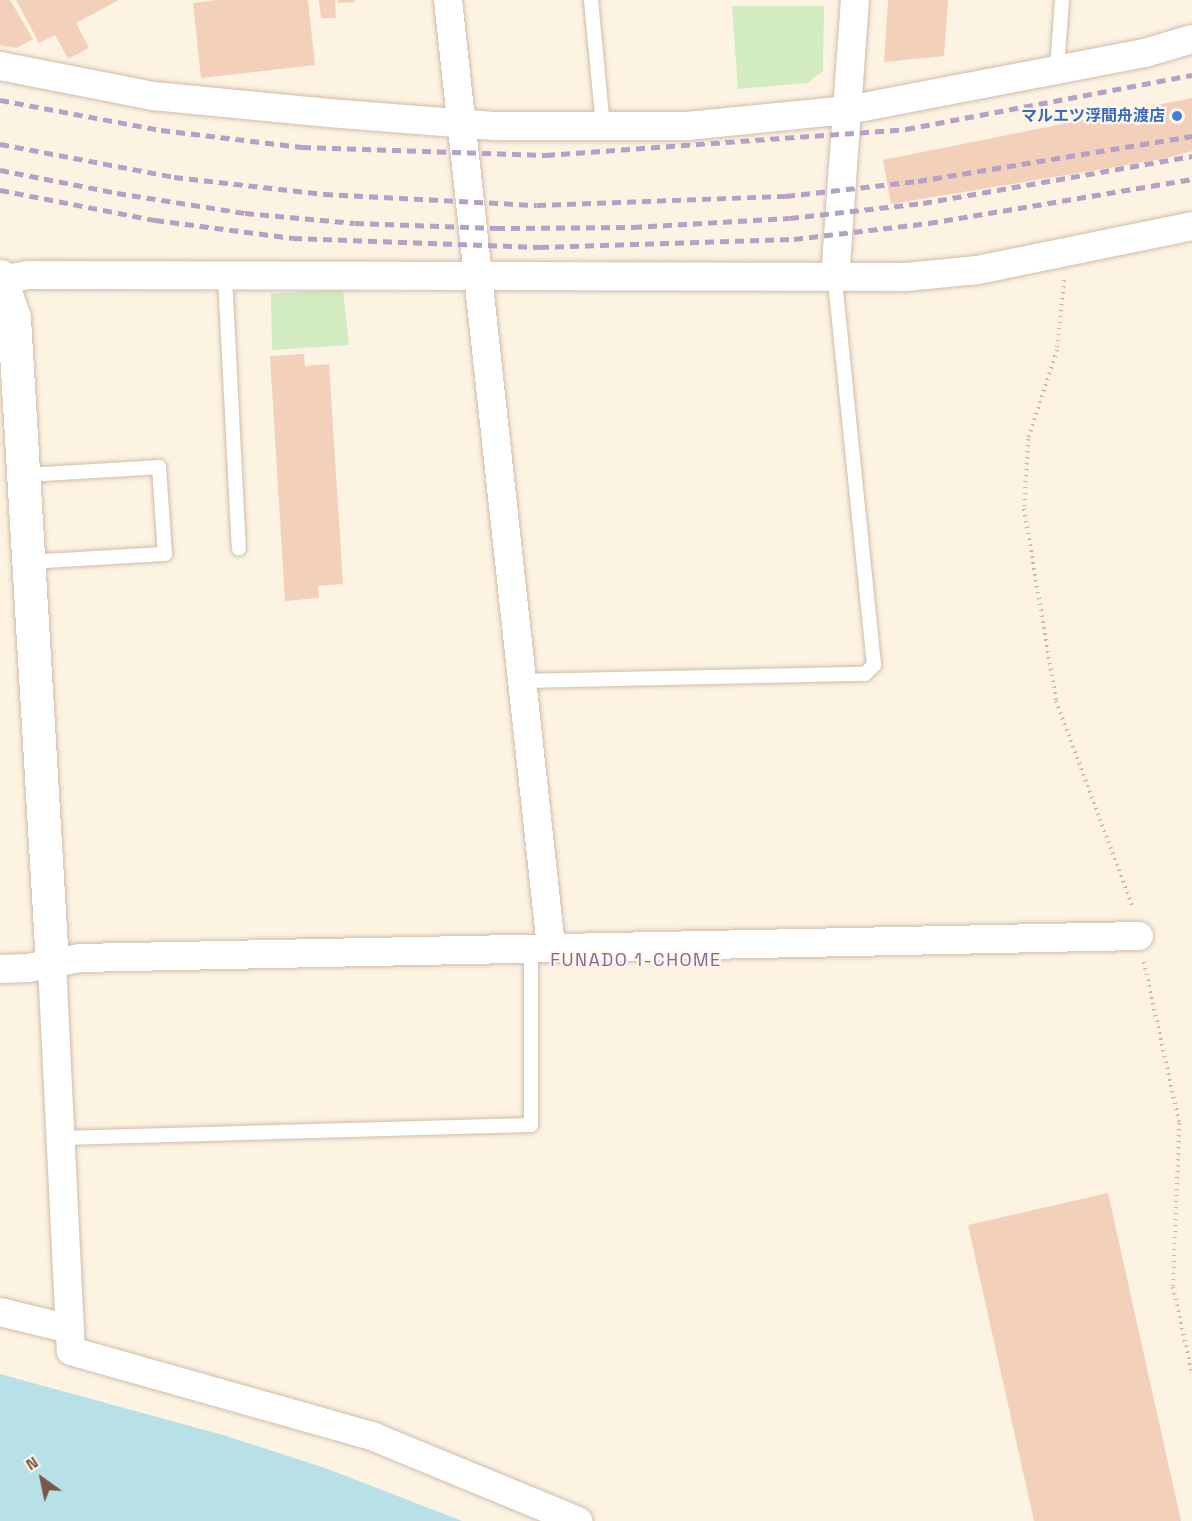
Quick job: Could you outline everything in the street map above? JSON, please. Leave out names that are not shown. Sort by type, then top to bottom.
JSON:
[{"type":"street","points":[[448,0],[522,681],[541,948]]},
{"type":"street","points":[[835,278],[855,0]]},
{"type":"street","points":[[0,66],[153,96],[461,124],[687,126],[848,110],[1057,68],[1145,53],[1192,39]]},
{"type":"street","points":[[578,1521],[374,1437],[71,1351],[26,476],[14,318],[1,279],[28,275],[906,278],[978,270],[1192,226]]},
{"type":"street","points":[[0,969],[52,964],[80,958],[1139,936]]},
{"type":"street","points":[[0,1312],[70,1329]]},
{"type":"lane","points":[[591,0],[603,126]]},
{"type":"lane","points":[[1057,68],[1062,0]]},
{"type":"lane","points":[[225,276],[238,549]]},
{"type":"lane","points":[[522,681],[865,674],[874,665],[835,278]]},
{"type":"lane","points":[[26,476],[159,467],[165,554],[31,562]]},
{"type":"lane","points":[[60,1138],[531,1125],[541,948]]},
{"type":"path","points":[[1067,252],[1057,350],[1028,439],[1024,509],[1056,701],[1133,910],[1179,1124],[1173,1287],[1192,1373]]},
{"type":"green space","points":[[732,6],[824,6],[823,71],[807,83],[738,89]]},
{"type":"green space","points":[[343,289],[349,345],[272,350],[271,294]]},
{"type":"water","points":[[0,1374],[223,1435],[328,1469],[462,1521],[0,1521]]},
{"type":"building","points":[[0,0],[10,0],[33,39],[17,48],[0,45]]},
{"type":"building","points":[[16,0],[119,0],[76,23],[89,48],[68,59],[55,35],[39,43]]},
{"type":"building","points":[[217,0],[308,0],[315,65],[201,78],[193,3]]},
{"type":"building","points":[[319,0],[335,0],[336,18],[321,18]]},
{"type":"building","points":[[338,0],[355,0],[355,2],[338,3]]},
{"type":"building","points":[[888,0],[948,0],[944,56],[884,62]]},
{"type":"building","points":[[1192,98],[1192,151],[1163,159],[891,204],[883,160]]},
{"type":"building","points":[[304,354],[305,366],[329,364],[343,584],[318,586],[319,598],[285,601],[270,356]]},
{"type":"building","points":[[1108,1193],[1181,1521],[1034,1521],[968,1225]]},
{"type":"railway","points":[[0,100],[161,130],[302,147],[546,155],[906,129],[1192,75]]},
{"type":"railway","points":[[0,144],[174,177],[324,194],[537,205],[786,196],[918,181],[1192,136]]},
{"type":"railway","points":[[0,170],[117,193],[245,213],[355,223],[496,228],[633,227],[790,218],[923,203],[1192,156]]},
{"type":"railway","points":[[0,190],[155,220],[293,238],[540,247],[794,239],[929,223],[1192,179]]},
{"type":"place","name":"マルエツ浮間舟渡店","points":[[1177,116]]},
{"type":"district","name":"FUNADO 1-CHOME","points":[[636,960]]}]
